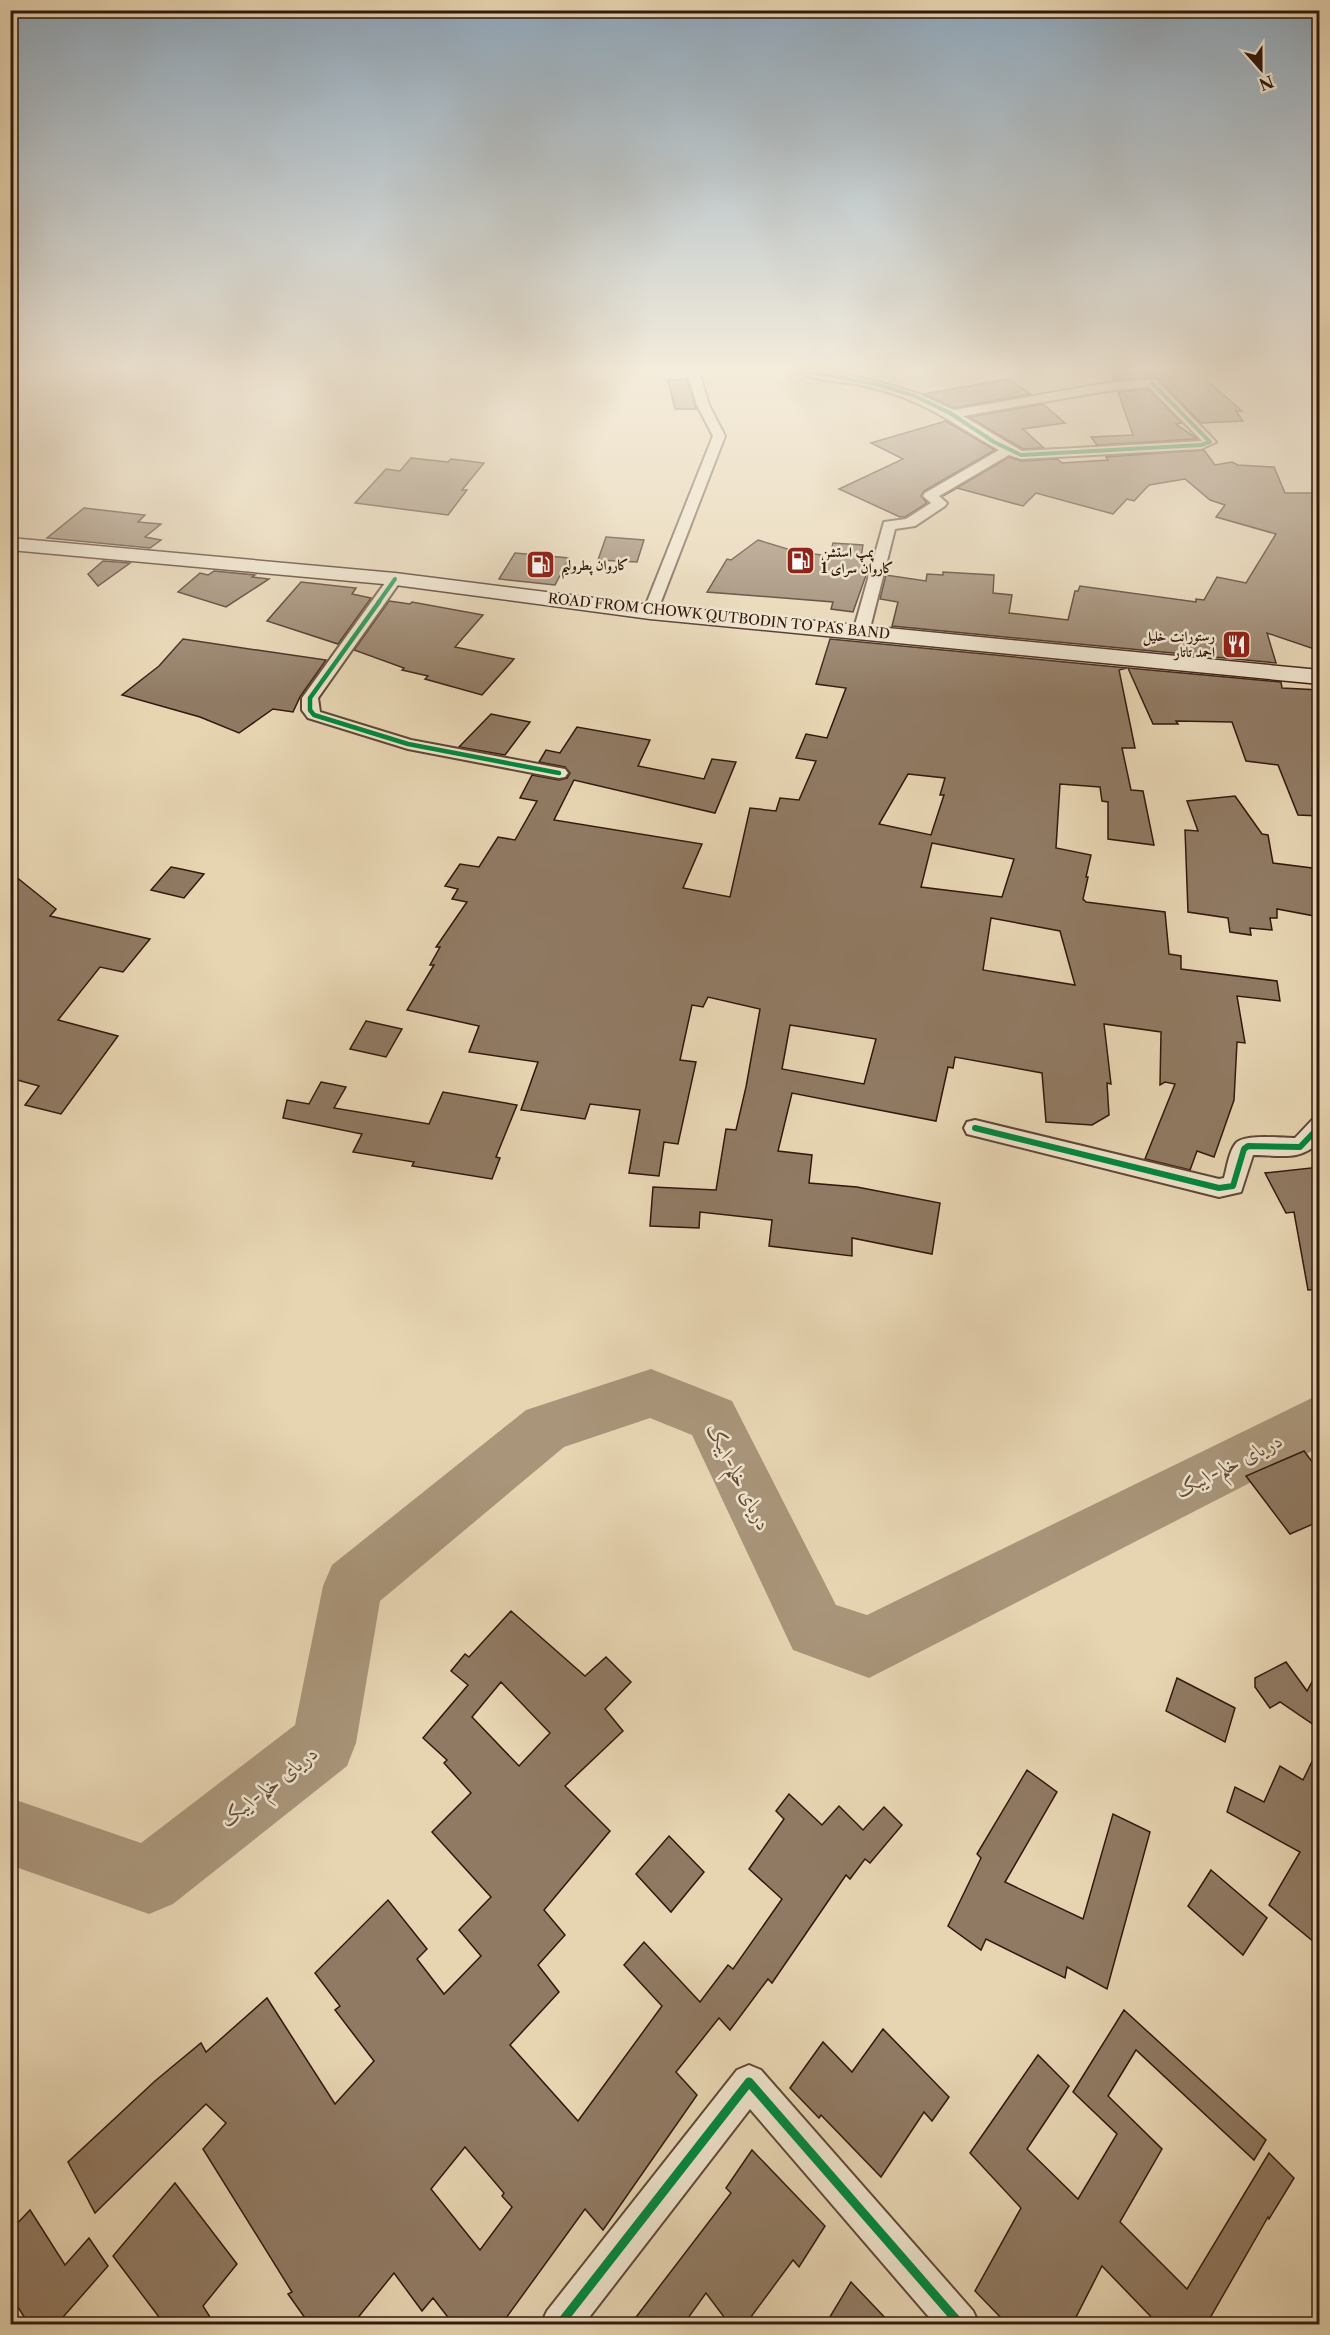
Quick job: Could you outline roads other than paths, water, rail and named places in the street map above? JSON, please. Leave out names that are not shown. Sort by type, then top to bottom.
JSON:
[{"type":"main road","name":"ROAD FROM CHOWK QUTBODIN TO PAS BAND","points":[[10,544],[395,579],[650,612],[1320,677]]},
{"type":"street","points":[[650,612],[702,480]]},
{"type":"street","points":[[861,632],[889,525],[910,523],[940,503],[930,496],[957,480]]},
{"type":"street","points":[[395,579],[310,699],[310,710],[314,715],[408,744],[559,773]]},
{"type":"street","points":[[975,1128],[1219,1188],[1233,1186],[1244,1149],[1248,1146],[1300,1147],[1320,1126]]},
{"type":"street","points":[[560,2325],[749,2082],[960,2325]]},
{"type":"waterway","name":"دریای خلم-ایبک","points":[[10,1831],[149,1880],[324,1743],[353,1586],[546,1428],[651,1393],[712,1418],[815,1628],[869,1647],[1320,1419]]},
{"type":"place","name":"پمپ استشن کاروان سرای 1","points":[[800,560]]},
{"type":"place","name":"کاروان پطرولیم","points":[[540,565]]},
{"type":"place","name":"رستورانت خلیل احمد تاتار","points":[[1236,644]]}]
